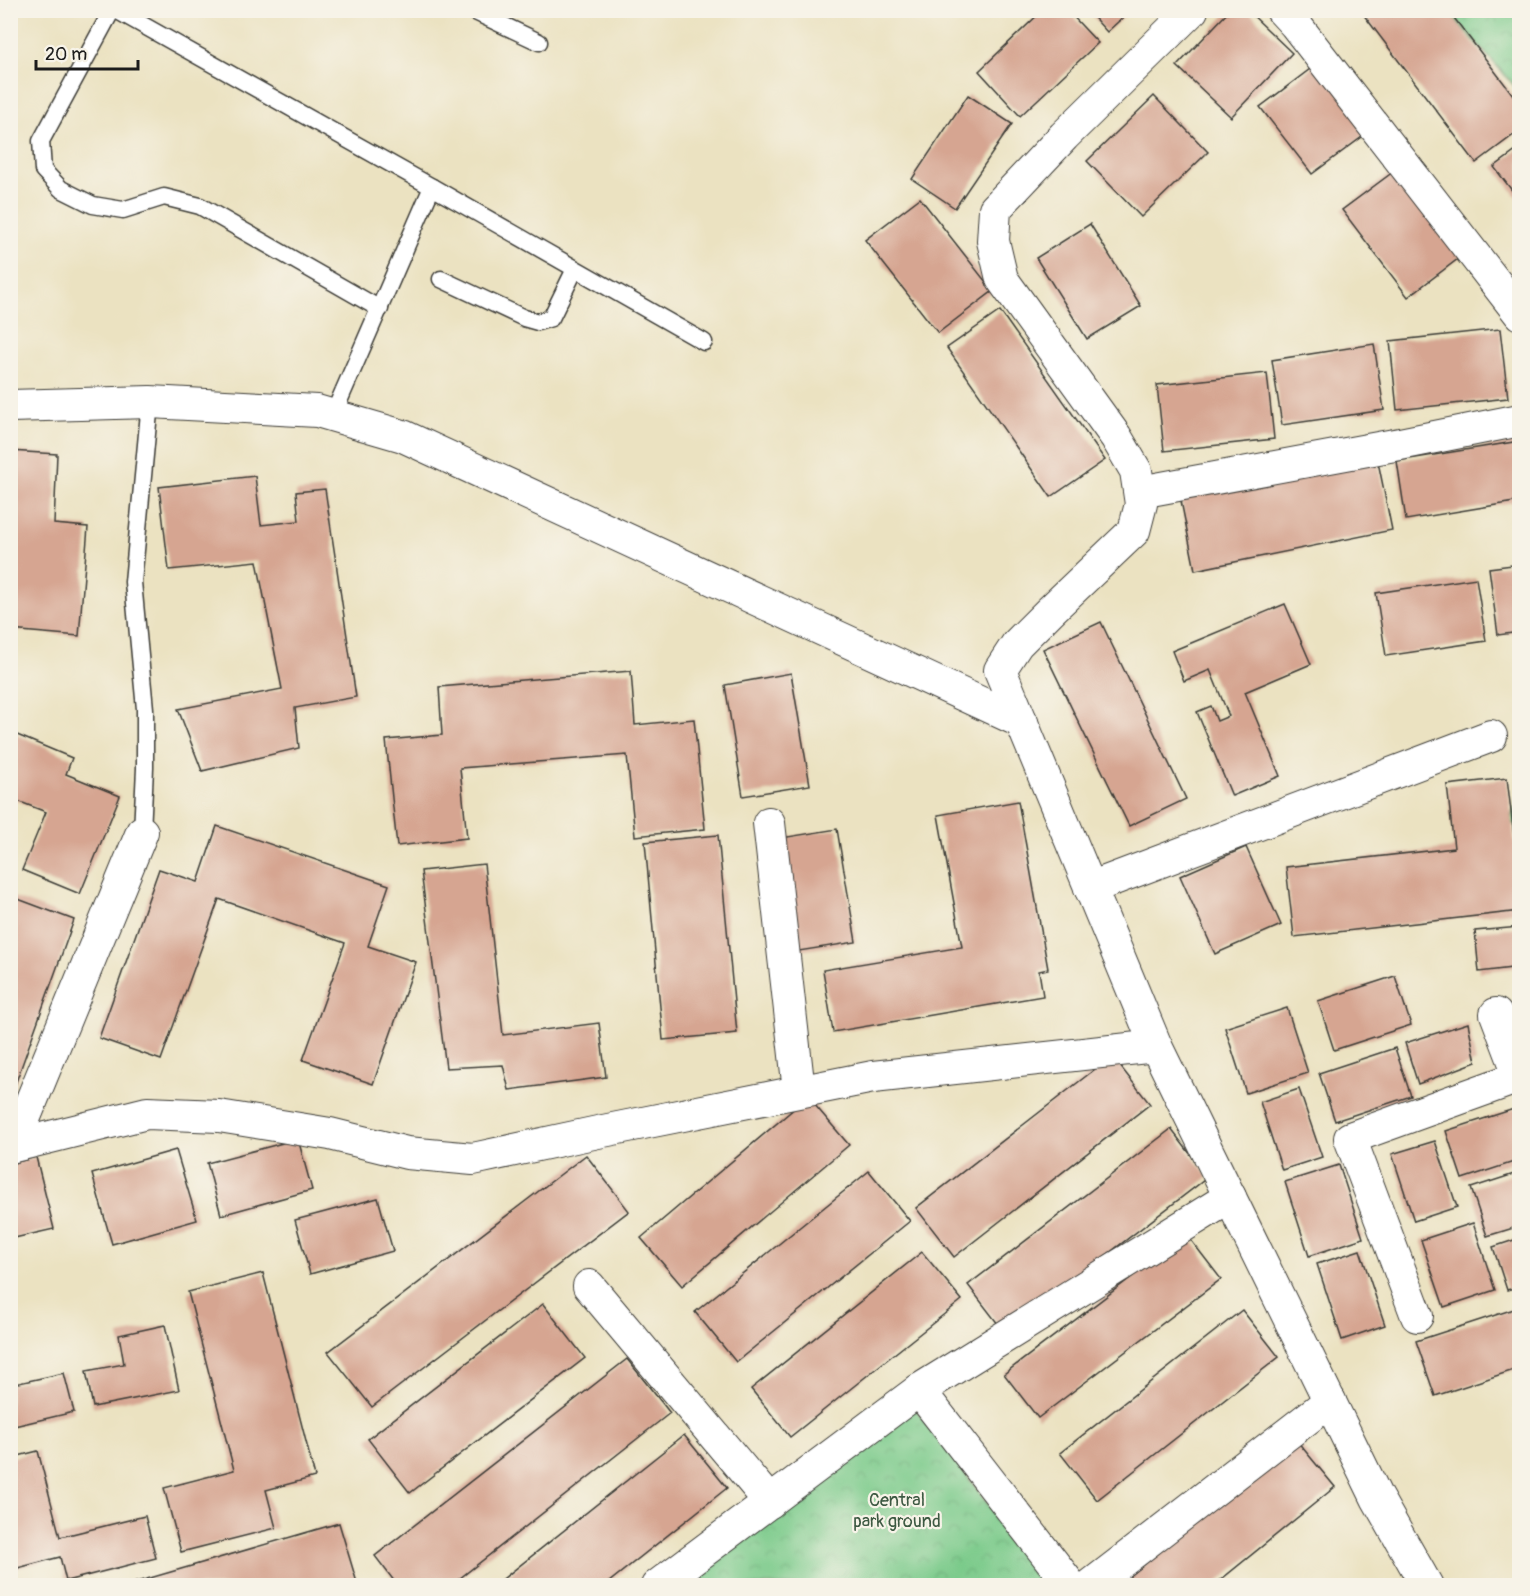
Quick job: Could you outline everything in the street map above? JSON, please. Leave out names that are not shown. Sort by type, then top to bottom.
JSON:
[{"type":"street","points":[[1192,10],[1064,136],[994,209],[993,241],[1002,279],[1116,437],[1136,471],[1141,504],[1134,531],[1017,644],[1000,670],[1156,1046],[1377,1498],[1427,1586]]},
{"type":"street","points":[[1282,10],[1520,314]]},
{"type":"street","points":[[10,406],[150,402],[317,411],[403,436],[1022,722]]},
{"type":"street","points":[[1140,492],[1520,420]]},
{"type":"street","points":[[1090,888],[1491,736]]},
{"type":"street","points":[[768,823],[799,1091]]},
{"type":"street","points":[[12,1147],[142,832]]},
{"type":"street","points":[[1417,1316],[1350,1138],[1519,1077],[1496,1014]]},
{"type":"street","points":[[12,1147],[147,1113],[219,1116],[330,1134],[407,1153],[473,1159],[873,1077],[1156,1046]]},
{"type":"street","points":[[657,1586],[919,1390],[1230,1197]]},
{"type":"street","points":[[590,1286],[770,1502]]},
{"type":"street","points":[[919,1390],[1071,1586]]},
{"type":"street","points":[[1090,1586],[1330,1401]]},
{"type":"lane","points":[[380,309],[200,206],[164,197],[123,210],[93,205],[61,189],[43,170],[40,141],[114,10],[704,342]]},
{"type":"lane","points":[[471,10],[539,42]]},
{"type":"lane","points":[[333,416],[432,188]]},
{"type":"lane","points":[[441,279],[524,318],[538,322],[551,318],[575,269]]},
{"type":"lane","points":[[142,832],[146,768],[144,710],[133,582],[150,402]]},
{"type":"green space","points":[[1448,11],[1519,11],[1519,91]]},
{"type":"green space","points":[[1519,794],[1519,827],[1510,822]]},
{"type":"green space","name":"Central park ground","points":[[912,1404],[1050,1585],[675,1586]]},
{"type":"building","points":[[1043,10],[1067,10],[1098,43],[1020,116],[979,71]]},
{"type":"building","points":[[1087,10],[1131,10],[1107,32]]},
{"type":"building","points":[[1230,10],[1247,10],[1292,53],[1231,117],[1177,66]]},
{"type":"building","points":[[1360,10],[1448,10],[1520,104],[1520,130],[1476,163]]},
{"type":"building","points":[[1318,63],[1370,131],[1312,174],[1260,107]]},
{"type":"building","points":[[968,95],[1012,124],[955,208],[912,179]]},
{"type":"building","points":[[1154,96],[1208,152],[1141,217],[1087,161]]},
{"type":"building","points":[[1520,148],[1520,201],[1494,167]]},
{"type":"building","points":[[1397,169],[1463,255],[1408,297],[1342,210]]},
{"type":"building","points":[[920,198],[993,291],[938,333],[865,240]]},
{"type":"building","points":[[1090,224],[1141,306],[1087,339],[1036,258]]},
{"type":"building","points":[[1000,311],[1105,460],[1051,497],[947,348]]},
{"type":"building","points":[[1500,329],[1508,398],[1397,410],[1390,341]]},
{"type":"building","points":[[1374,344],[1384,410],[1282,425],[1272,360]]},
{"type":"building","points":[[1267,373],[1274,439],[1164,451],[1157,385]]},
{"type":"building","points":[[1520,441],[1520,501],[1406,520],[1397,461]]},
{"type":"building","points":[[10,451],[57,454],[54,524],[88,527],[79,636],[10,630]]},
{"type":"building","points":[[1376,452],[1392,530],[1195,570],[1179,491]]},
{"type":"building","points":[[255,476],[261,525],[299,521],[296,492],[325,489],[356,697],[295,708],[299,748],[202,771],[178,709],[282,689],[257,561],[169,570],[159,487]]},
{"type":"building","points":[[1520,564],[1520,632],[1498,635],[1489,568]]},
{"type":"building","points":[[1476,578],[1486,641],[1386,656],[1376,593]]},
{"type":"building","points":[[1285,604],[1311,664],[1245,692],[1280,776],[1232,796],[1197,712],[1211,706],[1217,721],[1229,716],[1210,670],[1184,681],[1172,651]]},
{"type":"building","points":[[1101,622],[1186,799],[1129,826],[1043,649]]},
{"type":"building","points":[[631,671],[635,725],[694,719],[705,829],[635,836],[627,755],[460,768],[467,838],[397,846],[386,740],[442,735],[439,687]]},
{"type":"building","points":[[791,673],[810,785],[743,796],[725,685]]},
{"type":"building","points":[[10,732],[72,758],[66,774],[120,796],[80,894],[22,870],[46,812],[10,798]]},
{"type":"building","points":[[1507,778],[1520,886],[1520,911],[1294,937],[1286,867],[1454,848],[1447,785]]},
{"type":"building","points":[[1018,801],[1048,969],[1039,971],[1043,996],[833,1032],[823,970],[962,947],[938,815]]},
{"type":"building","points":[[217,826],[389,885],[368,946],[416,962],[373,1084],[303,1060],[345,943],[219,899],[161,1060],[99,1038],[159,869],[198,882]]},
{"type":"building","points":[[837,829],[856,942],[799,951],[781,838]]},
{"type":"building","points":[[718,835],[737,1033],[663,1040],[645,842]]},
{"type":"building","points":[[1246,847],[1281,925],[1215,954],[1180,876]]},
{"type":"building","points":[[484,864],[503,1035],[599,1023],[606,1077],[509,1090],[503,1065],[446,1068],[421,871]]},
{"type":"building","points":[[10,896],[74,920],[11,1096],[10,1095]]},
{"type":"building","points":[[1520,927],[1520,967],[1479,972],[1475,931]]},
{"type":"building","points":[[1395,976],[1411,1025],[1334,1050],[1318,1001]]},
{"type":"building","points":[[1287,1008],[1308,1073],[1246,1093],[1225,1028]]},
{"type":"building","points":[[1468,1023],[1476,1062],[1418,1084],[1405,1043]]},
{"type":"building","points":[[1395,1048],[1411,1096],[1335,1121],[1319,1073]]},
{"type":"building","points":[[1112,1056],[1150,1104],[954,1257],[916,1208]]},
{"type":"building","points":[[1299,1089],[1322,1157],[1282,1170],[1260,1102]]},
{"type":"building","points":[[808,1097],[849,1145],[682,1286],[641,1238]]},
{"type":"building","points":[[1520,1107],[1520,1160],[1462,1179],[1446,1131]]},
{"type":"building","points":[[1171,1129],[1208,1177],[1005,1333],[968,1285]]},
{"type":"building","points":[[298,1139],[312,1190],[221,1215],[207,1163]]},
{"type":"building","points":[[1435,1141],[1457,1207],[1414,1221],[1392,1154]]},
{"type":"building","points":[[176,1150],[197,1220],[112,1244],[92,1174]]},
{"type":"building","points":[[586,1155],[629,1211],[372,1407],[328,1352]]},
{"type":"building","points":[[36,1157],[54,1229],[10,1239],[10,1164]]},
{"type":"building","points":[[1339,1165],[1363,1238],[1309,1256],[1285,1182]]},
{"type":"building","points":[[869,1171],[910,1221],[736,1362],[695,1312]]},
{"type":"building","points":[[1520,1172],[1520,1226],[1487,1236],[1471,1188]]},
{"type":"building","points":[[378,1198],[393,1251],[310,1274],[295,1220]]},
{"type":"building","points":[[1473,1223],[1495,1290],[1444,1307],[1421,1240]]},
{"type":"building","points":[[1187,1235],[1221,1279],[1038,1418],[1004,1374]]},
{"type":"building","points":[[1520,1238],[1520,1286],[1507,1290],[1493,1247]]},
{"type":"building","points":[[1360,1250],[1385,1325],[1342,1340],[1317,1264]]},
{"type":"building","points":[[922,1252],[962,1300],[790,1437],[751,1389]]},
{"type":"building","points":[[263,1273],[315,1477],[266,1490],[276,1528],[181,1552],[164,1488],[234,1470],[188,1292]]},
{"type":"building","points":[[543,1304],[585,1358],[410,1493],[368,1439]]},
{"type":"building","points":[[1520,1307],[1520,1368],[1435,1396],[1416,1341]]},
{"type":"building","points":[[1242,1310],[1279,1357],[1097,1500],[1060,1453]]},
{"type":"building","points":[[165,1325],[179,1390],[93,1407],[86,1371],[124,1364],[119,1335]]},
{"type":"building","points":[[627,1359],[670,1413],[450,1586],[398,1586],[375,1556]]},
{"type":"building","points":[[64,1373],[74,1412],[10,1427],[10,1385]]},
{"type":"building","points":[[684,1435],[727,1488],[604,1586],[494,1586]]},
{"type":"building","points":[[1297,1441],[1335,1487],[1213,1586],[1118,1586]]},
{"type":"building","points":[[38,1451],[60,1537],[145,1516],[156,1558],[66,1581],[60,1557],[10,1570],[10,1458]]},
{"type":"building","points":[[339,1523],[358,1586],[126,1586],[126,1585]]}]
